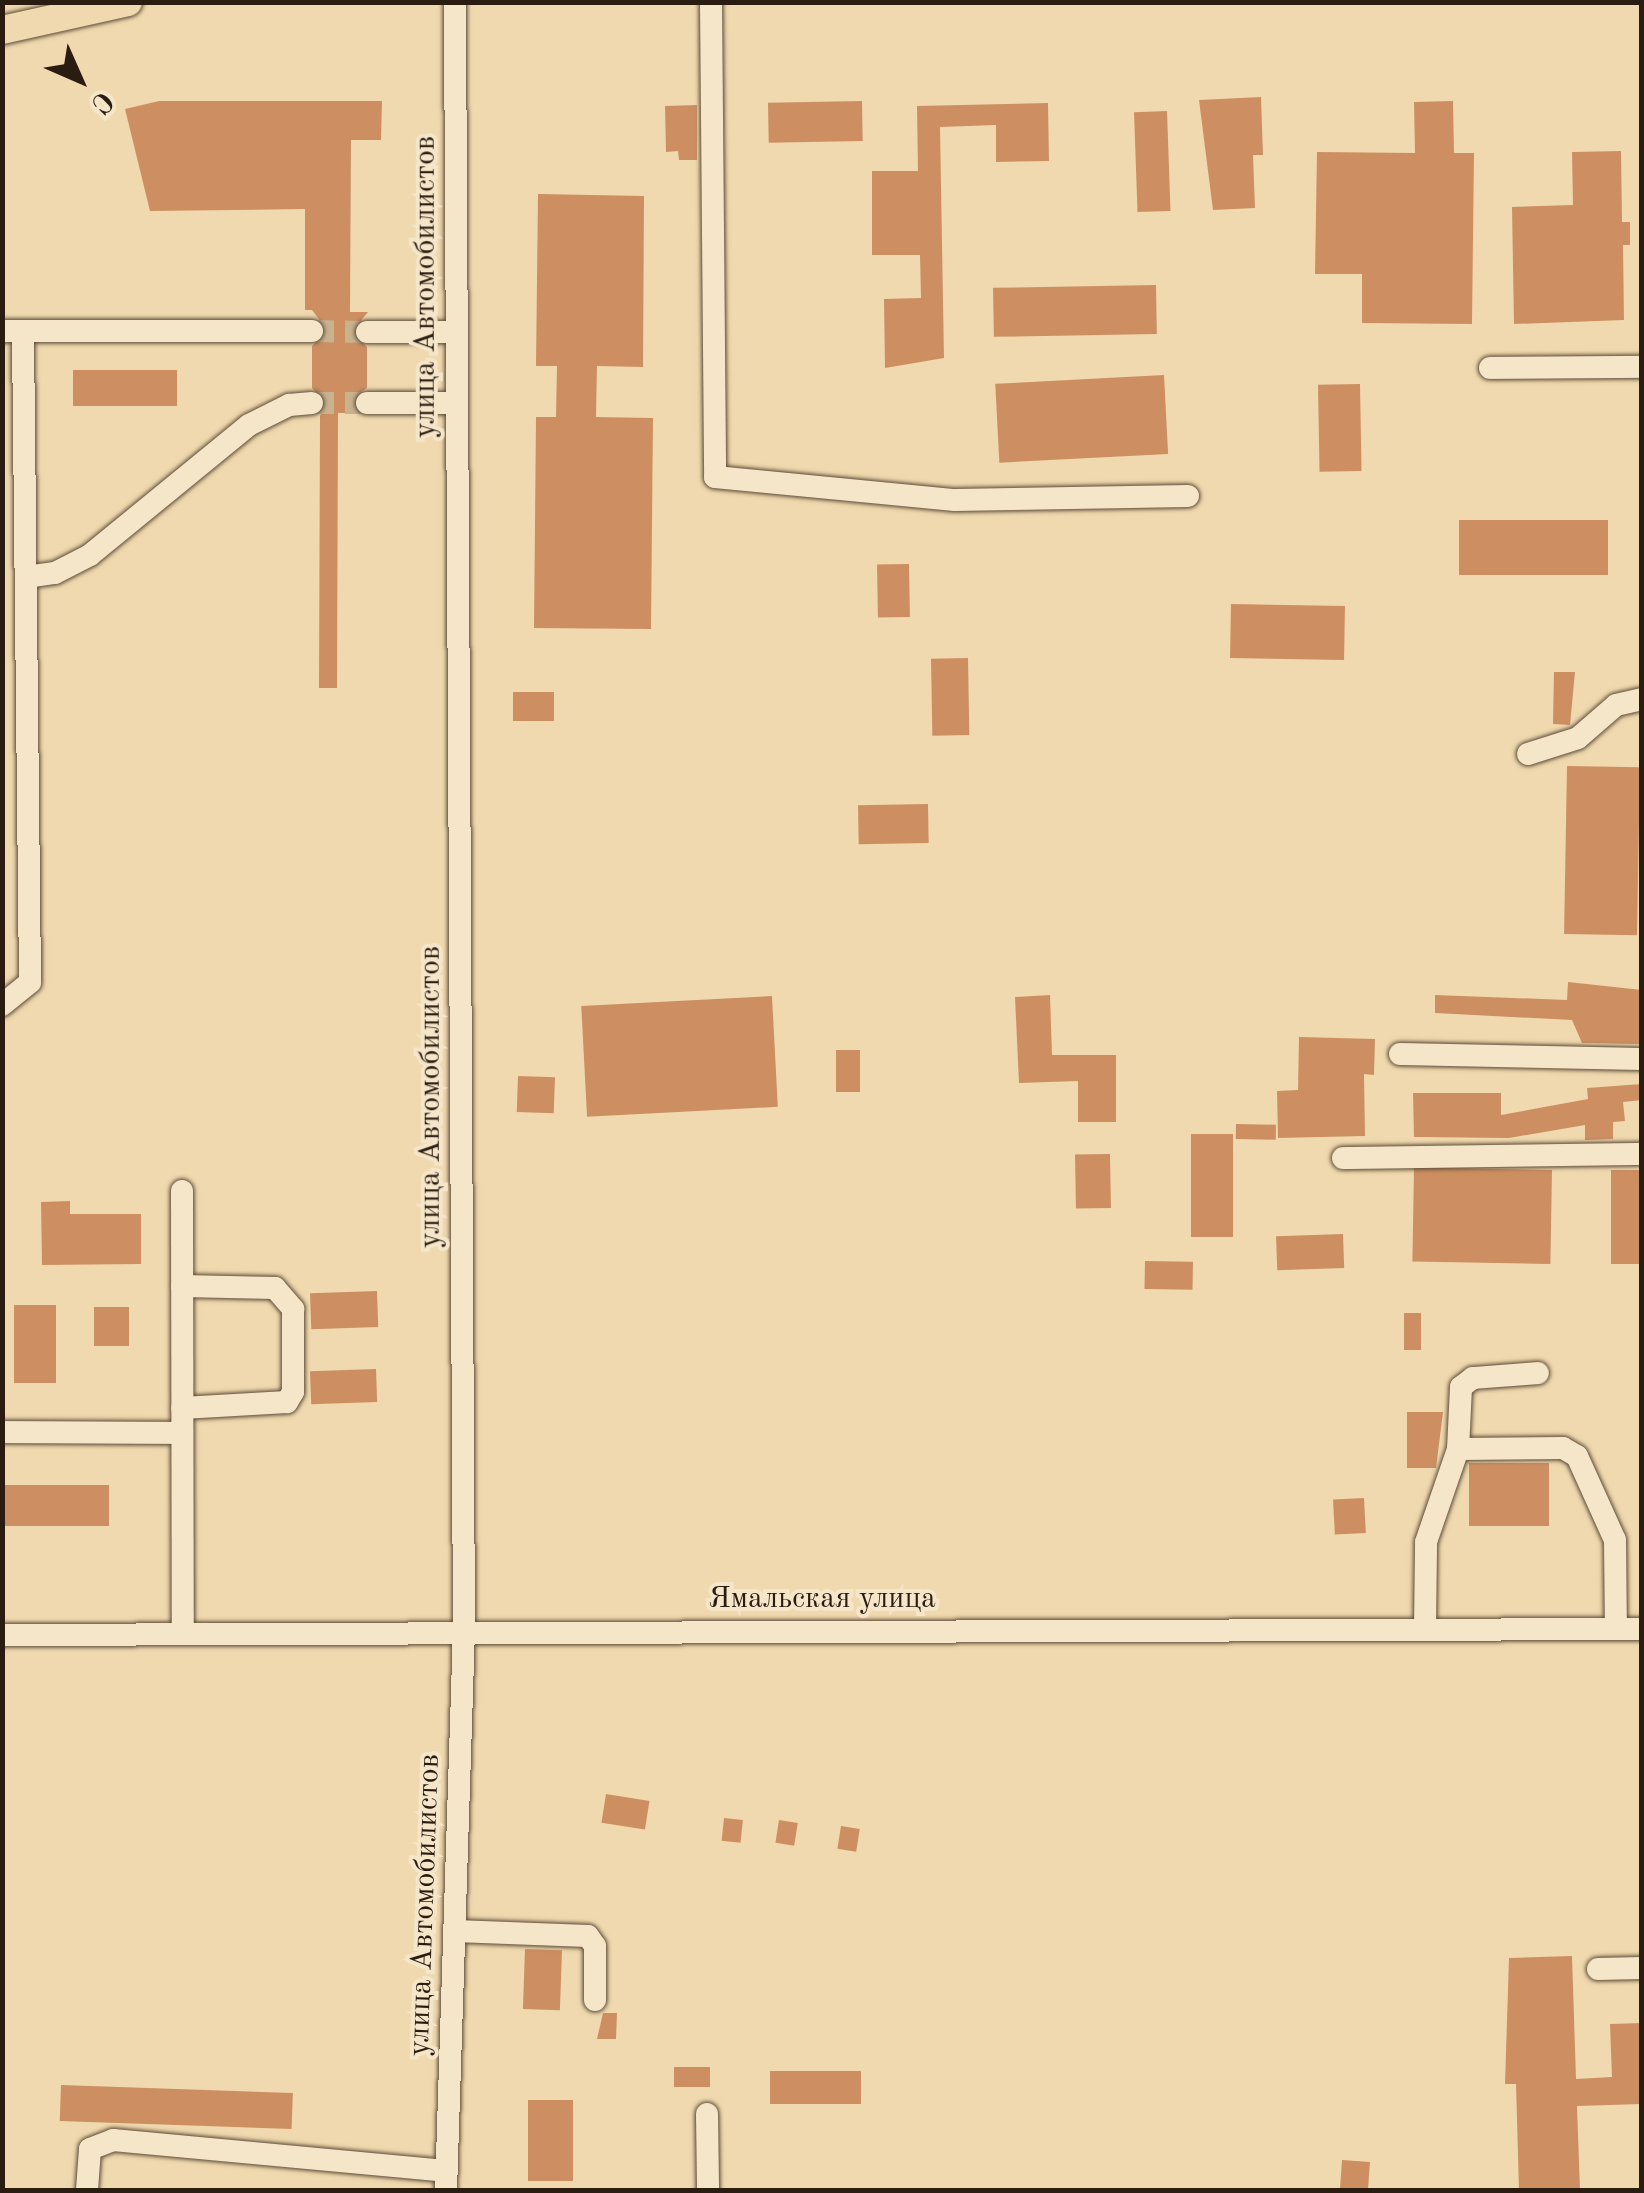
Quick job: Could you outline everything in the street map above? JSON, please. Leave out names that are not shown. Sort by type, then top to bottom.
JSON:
[{"type":"main road","points":[[2,30],[128,2]]},
{"type":"street","name":"улица Автомобилистов","points":[[446,2181],[464,1630],[455,2]]},
{"type":"street","points":[[711,2],[715,477],[956,500],[1188,496]]},
{"type":"street","points":[[2,1005],[30,982],[26,577],[13,331],[312,331]]},
{"type":"street","points":[[368,332],[457,332]]},
{"type":"street","points":[[1490,368],[1642,367]]},
{"type":"street","points":[[26,577],[55,573],[90,555],[248,425],[289,405],[312,403]]},
{"type":"street","points":[[367,403],[457,403]]},
{"type":"street","points":[[1528,754],[1578,738],[1616,705],[1642,699]]},
{"type":"street","points":[[1400,1054],[1642,1059]]},
{"type":"street","points":[[1344,1158],[1642,1154]]},
{"type":"street","points":[[182,1191],[183,1633]]},
{"type":"street","points":[[182,1286],[275,1288],[293,1309],[293,1392],[286,1402],[182,1408]]},
{"type":"street","points":[[1425,1629],[1426,1542],[1458,1450],[1458,1398],[1468,1380],[1538,1374]]},
{"type":"street","points":[[2,1432],[182,1433]]},
{"type":"street","points":[[1458,1450],[1563,1448],[1577,1456],[1615,1540],[1616,1629]]},
{"type":"street","name":"Ямальская улица","points":[[2,1635],[464,1630],[1642,1629]]},
{"type":"street","points":[[455,1930],[588,1936],[595,1946],[595,2000]]},
{"type":"street","points":[[1598,1969],[1642,1968]]},
{"type":"street","points":[[707,2114],[708,2190]]},
{"type":"street","points":[[87,2190],[90,2150],[113,2140],[446,2181]]},
{"type":"building","points":[[1261,97],[1263,155],[1253,155],[1255,208],[1213,210],[1199,100]]},
{"type":"building","points":[[159,101],[382,101],[381,140],[351,140],[350,312],[368,312],[352,331],[367,347],[367,388],[354,396],[356,413],[338,413],[337,688],[319,688],[320,416],[327,403],[312,388],[312,346],[327,330],[312,310],[305,310],[305,209],[150,211],[125,109]]},
{"type":"building","points":[[862,101],[863,141],[769,143],[768,103]]},
{"type":"building","points":[[1453,101],[1454,153],[1474,153],[1472,324],[1362,323],[1362,274],[1315,274],[1317,152],[1415,153],[1414,102]]},
{"type":"building","points":[[1048,103],[1049,161],[996,162],[996,125],[940,127],[944,358],[885,368],[884,299],[921,298],[920,255],[872,255],[872,171],[918,171],[917,106]]},
{"type":"building","points":[[697,105],[697,160],[679,160],[678,151],[666,152],[665,106]]},
{"type":"building","points":[[1167,111],[1170,211],[1138,212],[1134,112]]},
{"type":"building","points":[[1621,151],[1622,222],[1630,222],[1630,245],[1623,245],[1624,320],[1514,324],[1512,207],[1573,205],[1572,152]]},
{"type":"building","points":[[538,194],[644,196],[643,367],[597,366],[596,417],[653,418],[651,629],[534,628],[536,417],[556,417],[557,366],[536,366]]},
{"type":"building","points":[[1156,285],[1157,334],[994,337],[993,288]]},
{"type":"building","points":[[73,370],[177,370],[177,406],[73,406]]},
{"type":"building","points":[[1164,375],[1168,454],[999,463],[995,384]]},
{"type":"building","points":[[1360,384],[1362,471],[1320,472],[1318,385]]},
{"type":"building","points":[[1459,520],[1608,520],[1608,575],[1459,575]]},
{"type":"building","points":[[909,564],[910,617],[878,618],[877,565]]},
{"type":"building","points":[[1231,604],[1345,606],[1344,660],[1230,658]]},
{"type":"building","points":[[968,658],[969,735],[932,736],[931,659]]},
{"type":"building","points":[[1554,672],[1575,672],[1570,725],[1553,724]]},
{"type":"building","points":[[513,692],[554,692],[554,721],[513,721]]},
{"type":"building","points":[[1567,766],[1640,767],[1637,935],[1564,934]]},
{"type":"building","points":[[928,804],[929,843],[859,844],[858,805]]},
{"type":"building","points":[[1568,982],[1642,990],[1642,1044],[1582,1043],[1572,1020],[1435,1013],[1435,995],[1567,1000]]},
{"type":"building","points":[[1050,995],[1052,1055],[1116,1055],[1116,1122],[1078,1122],[1078,1081],[1019,1083],[1015,997]]},
{"type":"building","points":[[772,996],[778,1107],[587,1117],[581,1006]]},
{"type":"building","points":[[1299,1037],[1375,1039],[1374,1075],[1364,1074],[1365,1136],[1278,1138],[1277,1091],[1298,1090]]},
{"type":"building","points":[[836,1050],[860,1050],[860,1092],[836,1092]]},
{"type":"building","points":[[518,1076],[555,1077],[554,1113],[517,1112]]},
{"type":"building","points":[[1642,1084],[1642,1100],[1623,1102],[1625,1121],[1613,1122],[1613,1139],[1585,1140],[1585,1125],[1509,1138],[1414,1137],[1413,1093],[1501,1093],[1501,1115],[1588,1099],[1587,1088]]},
{"type":"building","points":[[1236,1124],[1276,1125],[1276,1140],[1236,1139]]},
{"type":"building","points":[[1191,1134],[1233,1134],[1233,1237],[1191,1237]]},
{"type":"building","points":[[1110,1154],[1111,1208],[1076,1209],[1075,1155]]},
{"type":"building","points":[[1414,1168],[1552,1170],[1550,1264],[1412,1262]]},
{"type":"building","points":[[1611,1170],[1642,1170],[1642,1264],[1611,1264]]},
{"type":"building","points":[[70,1201],[70,1214],[141,1214],[141,1264],[42,1265],[41,1202]]},
{"type":"building","points":[[1343,1234],[1344,1268],[1277,1270],[1276,1236]]},
{"type":"building","points":[[1145,1261],[1193,1262],[1193,1290],[1145,1289]]},
{"type":"building","points":[[377,1291],[378,1327],[311,1329],[310,1293]]},
{"type":"building","points":[[14,1305],[56,1305],[56,1383],[14,1383]]},
{"type":"building","points":[[94,1307],[129,1307],[129,1346],[94,1346]]},
{"type":"building","points":[[1404,1313],[1421,1313],[1421,1350],[1404,1350]]},
{"type":"building","points":[[376,1369],[377,1402],[311,1404],[310,1371]]},
{"type":"building","points":[[1407,1412],[1443,1412],[1436,1468],[1407,1468]]},
{"type":"building","points":[[1469,1463],[1549,1463],[1549,1526],[1469,1526]]},
{"type":"building","points":[[2,1485],[109,1485],[109,1526],[2,1526]]},
{"type":"building","points":[[1364,1498],[1366,1533],[1335,1535],[1333,1500]]},
{"type":"building","points":[[606,1794],[649,1801],[645,1830],[601,1823]]},
{"type":"building","points":[[724,1818],[743,1820],[740,1843],[722,1841]]},
{"type":"building","points":[[779,1820],[798,1823],[794,1846],[775,1843]]},
{"type":"building","points":[[841,1826],[860,1829],[856,1852],[837,1849]]},
{"type":"building","points":[[525,1949],[562,1950],[560,2010],[523,2009]]},
{"type":"building","points":[[1572,1956],[1576,2079],[1612,2077],[1610,2024],[1642,2023],[1642,2104],[1577,2106],[1580,2190],[1519,2190],[1516,2084],[1505,2084],[1509,1958]]},
{"type":"building","points":[[603,2013],[617,2013],[616,2039],[597,2039]]},
{"type":"building","points":[[674,2067],[710,2067],[710,2087],[674,2087]]},
{"type":"building","points":[[770,2071],[861,2071],[861,2104],[770,2104]]},
{"type":"building","points":[[61,2085],[293,2093],[292,2129],[60,2121]]},
{"type":"building","points":[[528,2100],[573,2100],[573,2181],[528,2181]]},
{"type":"building","points":[[1342,2160],[1370,2162],[1368,2190],[1340,2190]]},
{"type":"tunnel","points":[[312,331],[367,332]]},
{"type":"tunnel","points":[[312,403],[367,403]]}]
